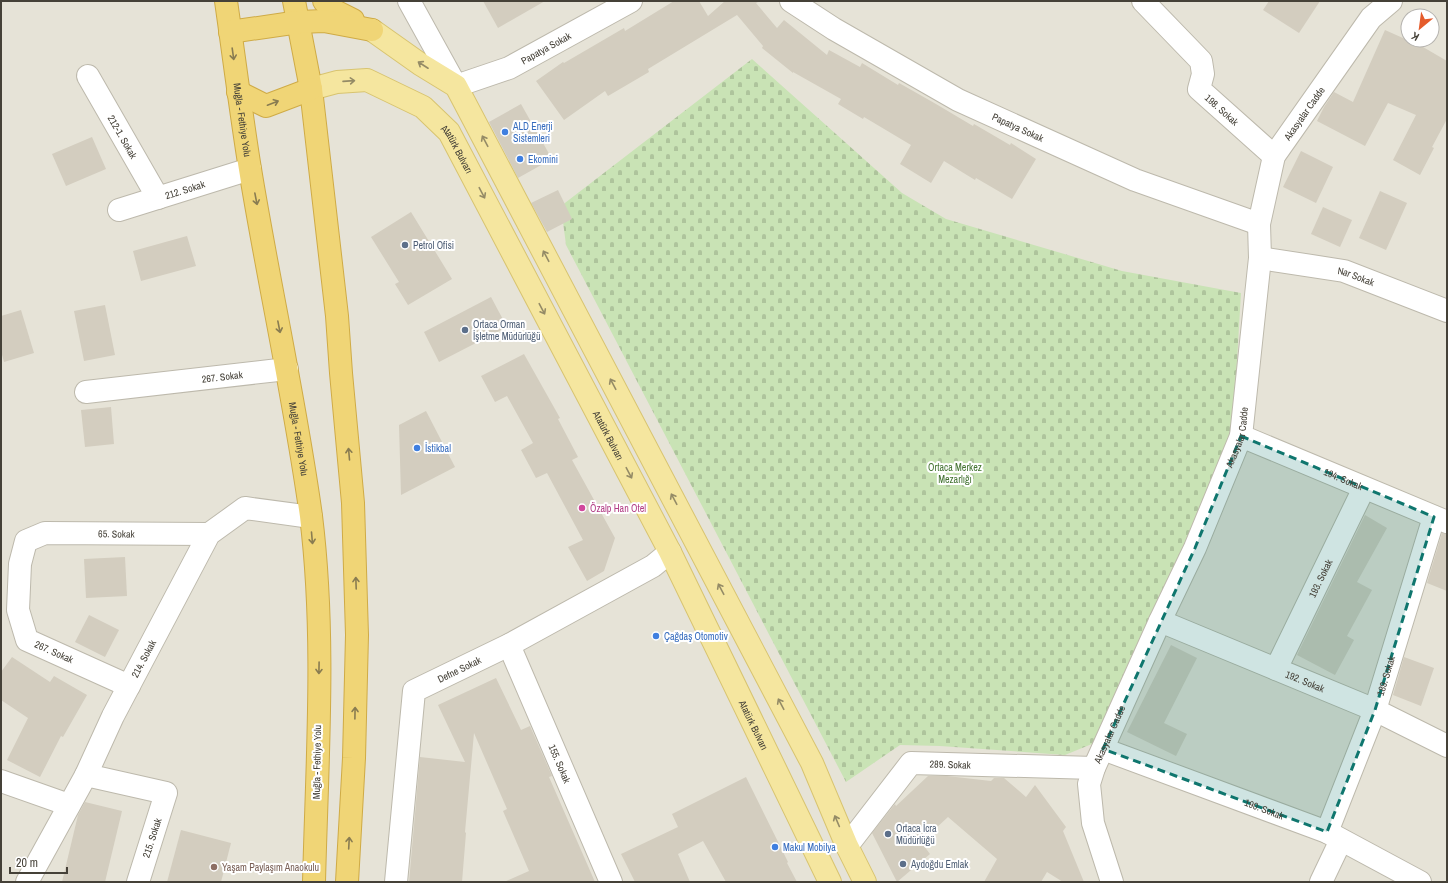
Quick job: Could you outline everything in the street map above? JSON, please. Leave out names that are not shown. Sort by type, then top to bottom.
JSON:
[{"type":"highway","name":"Muğla - Fethiye Yolu","points":[[226,1],[250,169],[287,370],[311,517],[317,588],[320,664],[314,882]]},
{"type":"highway","points":[[294,1],[311,88],[337,316],[353,503],[357,635],[354,758],[347,882]]},
{"type":"highway","points":[[324,1],[331,9],[372,30]]},
{"type":"highway","points":[[230,32],[324,20],[372,30]]},
{"type":"highway","points":[[238,92],[266,106],[311,88]]},
{"type":"main road","points":[[372,30],[420,64],[456,86],[812,763],[847,846],[865,882]]},
{"type":"main road","name":"Atatürk Bulvarı","points":[[311,88],[337,82],[367,80],[424,107],[449,132],[670,552],[830,882]]},
{"type":"street","points":[[410,1],[456,86]]},
{"type":"street","name":"Papatya Sokak","points":[[456,86],[508,68],[631,1]]},
{"type":"street","name":"Papatya Sokak","points":[[791,1],[834,29],[958,100],[1135,180],[1259,224]]},
{"type":"street","name":"198. Sokak","points":[[1143,1],[1201,61],[1203,74],[1199,89],[1274,156]]},
{"type":"street","name":"Akasyalar Cadde","points":[[1112,882],[1093,822],[1089,784],[1099,758],[1160,621],[1195,548],[1241,436],[1260,258],[1259,224],[1274,156],[1371,18],[1392,1]]},
{"type":"street","name":"212-1. Sokak","points":[[88,76],[158,198]]},
{"type":"street","name":"212. Sokak","points":[[120,210],[250,169]]},
{"type":"street","name":"Nar Sokak","points":[[1260,258],[1344,271],[1447,311]]},
{"type":"street","name":"267. Sokak","points":[[86,392],[287,370]]},
{"type":"street","name":"194. Sokak","points":[[1241,436],[1440,520]]},
{"type":"street","name":"193. Sokak","points":[[1276,669],[1364,488]]},
{"type":"street","name":"214. Sokak","points":[[27,882],[86,775],[113,716],[209,534],[245,508],[311,517]]},
{"type":"street","name":"189. Sokak","points":[[1321,882],[1334,836],[1375,710],[1440,520]]},
{"type":"street","name":"65. Sokak","points":[[26,542],[45,533],[209,534]]},
{"type":"street","name":"267. Sokak","points":[[26,542],[20,564],[18,610],[26,640],[129,686]]},
{"type":"street","name":"Defne Sokak","points":[[396,882],[414,691],[509,645],[653,566],[670,552]]},
{"type":"street","name":"192. Sokak","points":[[1160,621],[1375,710],[1447,746]]},
{"type":"street","name":"155. Sokak","points":[[509,645],[611,882]]},
{"type":"street","name":"289. Sokak","points":[[847,846],[911,763],[1099,758]]},
{"type":"street","name":"190. Sokak","points":[[1099,758],[1334,836],[1420,882]]},
{"type":"street","name":"215. Sokak","points":[[86,775],[166,793],[138,882]]},
{"type":"street","points":[[1,781],[69,805]]},
{"type":"highlighted area","points":[[1241,436],[1434,517],[1375,710],[1327,832],[1103,749],[1195,548]]},
{"type":"shaded area","points":[[1,1],[1447,1],[1447,882],[1,882]]},
{"type":"green space","name":"Ortaca Merkez Mezarlığı","points":[[752,59],[902,193],[946,219],[1122,271],[1241,293],[1233,429],[1109,737],[1065,755],[940,746],[900,745],[846,782],[566,245],[561,206]]},
{"type":"building","points":[[483,1],[545,1],[498,28]]},
{"type":"building","points":[[674,1],[699,1],[708,16],[725,1],[760,1],[756,3],[777,28],[784,20],[827,55],[829,50],[860,67],[862,63],[898,85],[899,83],[973,126],[974,124],[1010,145],[1011,143],[1036,159],[1012,199],[976,178],[975,180],[944,161],[931,183],[900,164],[911,145],[864,117],[863,119],[838,104],[841,99],[793,73],[762,48],[763,46],[737,15],[648,69],[649,72],[608,96],[605,91],[564,120],[536,81],[563,62],[564,63],[624,28],[625,31]]},
{"type":"building","points":[[1269,1],[1320,1],[1299,33],[1263,10]]},
{"type":"building","points":[[1385,30],[1400,37],[1400,48],[1425,48],[1447,61],[1447,119],[1432,147],[1434,148],[1420,175],[1393,160],[1416,115],[1388,103],[1365,146],[1317,121],[1334,92],[1353,102]]},
{"type":"building","points":[[521,104],[552,159],[518,178],[489,122]]},
{"type":"building","points":[[92,137],[106,169],[66,186],[52,154]]},
{"type":"building","points":[[1301,151],[1333,167],[1316,203],[1283,187]]},
{"type":"building","points":[[558,190],[572,219],[547,232],[531,203]]},
{"type":"building","points":[[1380,191],[1407,203],[1386,250],[1359,238]]},
{"type":"building","points":[[1323,207],[1352,220],[1340,247],[1311,234]]},
{"type":"building","points":[[411,212],[452,279],[408,305],[395,284],[399,282],[371,237]]},
{"type":"building","points":[[187,236],[196,266],[141,281],[133,251]]},
{"type":"building","name":"Ortaca Orman İşletme Müdürlüğü","points":[[491,297],[507,327],[439,362],[424,332]]},
{"type":"building","points":[[105,305],[115,355],[84,361],[74,311]]},
{"type":"building","points":[[21,310],[34,353],[4,362],[1,351],[1,316]]},
{"type":"building","points":[[524,354],[560,418],[558,419],[578,457],[572,460],[615,538],[604,571],[587,581],[568,547],[583,540],[547,473],[536,478],[521,450],[533,443],[507,396],[495,402],[481,376]]},
{"type":"building","points":[[111,407],[114,444],[85,447],[81,410]]},
{"type":"building","points":[[426,411],[455,467],[401,495],[399,425]]},
{"type":"building","points":[[1365,515],[1387,528],[1357,582],[1372,590],[1347,636],[1354,640],[1335,675],[1297,655]]},
{"type":"building","points":[[1442,533],[1447,534],[1447,591],[1427,583]]},
{"type":"building","points":[[125,557],[127,596],[86,598],[84,559]]},
{"type":"building","points":[[89,615],[119,630],[105,657],[75,642]]},
{"type":"building","points":[[1171,645],[1197,658],[1164,723],[1187,734],[1176,756],[1127,732]]},
{"type":"building","points":[[12,657],[50,682],[54,676],[87,695],[63,737],[61,736],[40,777],[7,760],[28,718],[1,700],[1,672]]},
{"type":"building","points":[[1404,657],[1434,668],[1421,706],[1393,695]]},
{"type":"building","points":[[496,678],[521,730],[530,726],[552,776],[549,777],[595,882],[504,882],[529,871],[503,811],[507,809],[474,733],[462,882],[409,882],[420,757],[465,762],[438,705]]},
{"type":"building","points":[[928,776],[947,776],[991,781],[994,778],[1004,778],[1026,797],[1035,785],[1066,827],[1063,831],[1084,882],[1063,882],[1047,872],[1041,882],[984,882],[997,859],[948,817],[921,842],[930,854],[897,882],[872,833],[895,804],[896,806]]},
{"type":"building","points":[[746,777],[797,882],[726,882],[703,841],[678,854],[690,882],[635,882],[621,854],[678,827],[672,814]]},
{"type":"building","points":[[85,802],[122,811],[105,882],[62,882],[78,815]]},
{"type":"building","points":[[181,830],[231,843],[221,882],[167,882]]},
{"type":"place","name":"ALD Enerji Sistemleri","points":[[505,132]]},
{"type":"place","name":"Ekomini","points":[[520,159]]},
{"type":"place","name":"Petrol Ofisi","points":[[405,245]]},
{"type":"place","name":"Ortaca Orman İşletme Müdürlüğü","points":[[465,330]]},
{"type":"place","name":"İstikbal","points":[[417,448]]},
{"type":"place","name":"Özalp Han Otel","points":[[582,508]]},
{"type":"place","name":"Çağdaş Otomotiv","points":[[656,636]]},
{"type":"place","name":"Ortaca İcra Müdürlüğü","points":[[888,834]]},
{"type":"place","name":"Makul Mobilya","points":[[775,847]]},
{"type":"place","name":"Aydoğdu Emlak","points":[[903,864]]},
{"type":"place","name":"Yaşam Paylaşım Anaokulu","points":[[214,867]]}]
